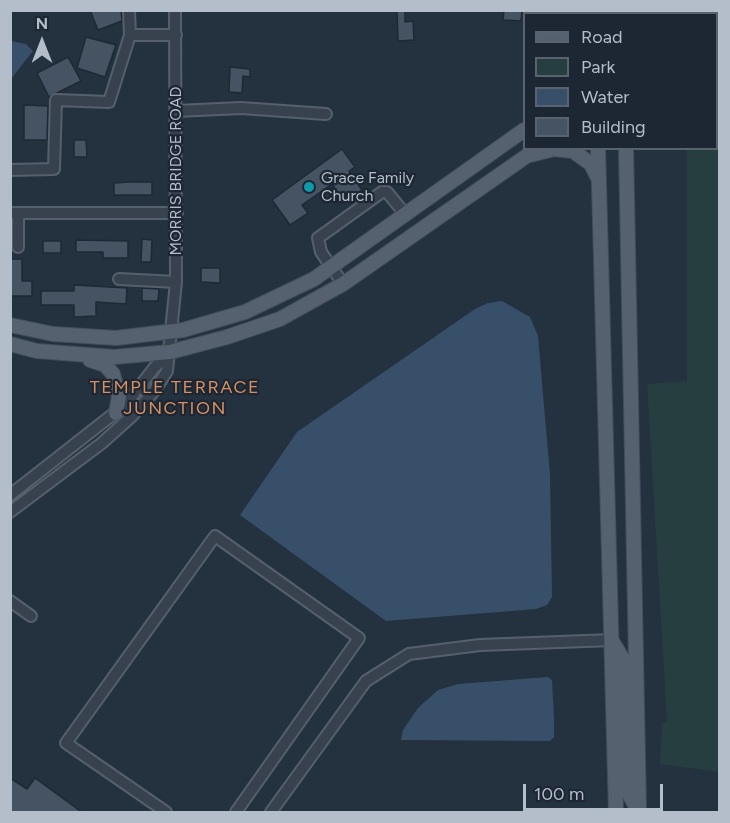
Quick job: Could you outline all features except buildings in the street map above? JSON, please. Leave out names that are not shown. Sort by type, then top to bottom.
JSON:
[{"type":"main road","points":[[10,325],[53,334],[100,338],[171,332],[210,324],[245,312],[314,279],[523,131]]},
{"type":"main road","points":[[573,150],[591,164],[599,181]]},
{"type":"main road","points":[[598,150],[615,813]]},
{"type":"main road","points":[[626,150],[639,812]]},
{"type":"main road","points":[[37,351],[114,357],[170,352],[227,337],[280,319],[343,284],[533,152]]},
{"type":"main road","points":[[10,344],[97,361],[105,365],[117,384],[119,397],[116,412]]},
{"type":"main road","points":[[612,640],[624,662],[629,794],[639,812]]},
{"type":"street","points":[[10,170],[54,169],[56,100],[109,102],[130,35],[129,10]]},
{"type":"street","name":"MORRIS BRIDGE ROAD","points":[[10,512],[102,443],[132,416],[155,390],[166,371],[170,352],[176,282],[175,10]]},
{"type":"street","points":[[130,35],[176,35]]},
{"type":"street","points":[[176,111],[241,108],[326,114]]},
{"type":"street","points":[[343,284],[321,252],[318,238],[382,192],[387,192],[405,214]]},
{"type":"street","points":[[18,247],[14,213],[177,213]]},
{"type":"street","points":[[119,279],[176,282]]},
{"type":"street","points":[[10,495],[116,412],[170,352]]},
{"type":"street","points":[[166,813],[66,743],[215,536],[359,638],[236,813]]},
{"type":"street","points":[[10,601],[32,616]]},
{"type":"street","points":[[271,813],[366,681],[409,654],[480,645],[612,640]]},
{"type":"green space","points":[[718,30],[719,772],[660,764],[662,723],[667,722],[647,384],[687,381],[687,150],[718,150]]},
{"type":"water","points":[[11,41],[26,44],[33,51],[11,79]]},
{"type":"water","points":[[502,301],[530,317],[538,336],[550,475],[552,597],[547,605],[536,609],[386,621],[240,515],[297,432],[475,309],[488,303]]},
{"type":"water","points":[[548,677],[552,680],[554,719],[554,737],[550,741],[401,740],[403,730],[418,708],[438,690],[458,684]]},
{"type":"place","name":"Grace Family Church","points":[[309,187]]},
{"type":"district","name":"TEMPLE TERRACE JUNCTION","points":[[175,398]]}]
